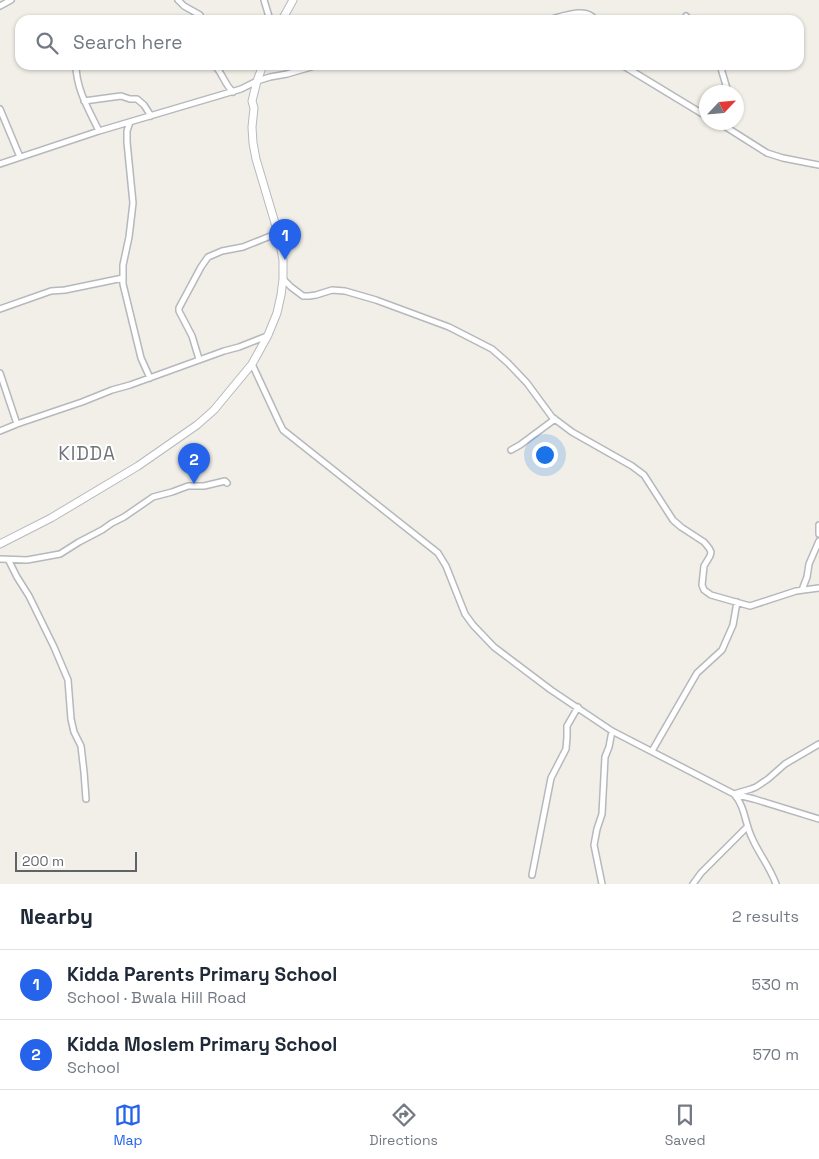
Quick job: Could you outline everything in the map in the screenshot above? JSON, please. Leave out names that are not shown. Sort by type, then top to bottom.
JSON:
[{"type":"street","points":[[0,6],[11,0]]},
{"type":"street","points":[[178,0],[184,6],[200,15]]},
{"type":"street","points":[[264,0],[268,15]]},
{"type":"street","points":[[285,15],[293,0]]},
{"type":"street","points":[[569,15],[581,12],[591,15]]},
{"type":"street","points":[[77,70],[84,101],[99,131]]},
{"type":"street","points":[[218,70],[228,88],[233,92]]},
{"type":"street","points":[[0,544],[51,518],[138,466],[197,425],[214,410],[252,364],[268,336],[277,313],[283,279],[283,260],[278,233],[256,160],[252,127],[254,108],[252,101],[261,70]]},
{"type":"street","points":[[0,164],[99,131],[233,92],[249,86],[257,80],[301,70]]},
{"type":"street","points":[[630,70],[699,112]]},
{"type":"street","points":[[721,70],[726,85]]},
{"type":"street","points":[[84,101],[120,96],[137,99],[144,104],[151,116]]},
{"type":"street","points":[[0,109],[20,157]]},
{"type":"street","points":[[130,122],[126,142],[132,203],[129,237],[123,264],[123,278],[125,293],[142,358],[150,378]]},
{"type":"street","points":[[731,130],[767,154],[819,165]]},
{"type":"street","points":[[200,360],[192,336],[179,308],[200,267],[208,257],[215,253],[244,247],[278,233]]},
{"type":"street","points":[[0,309],[51,291],[65,290],[123,278]]},
{"type":"street","points":[[283,279],[303,296],[316,295],[332,290],[345,291],[376,300],[449,327],[492,349],[520,376],[555,419],[572,432],[617,457],[644,475],[673,520],[704,542],[711,552],[704,566],[702,585],[704,590],[711,595],[750,606],[802,590],[819,588]]},
{"type":"street","points":[[0,431],[268,336]]},
{"type":"street","points":[[252,364],[283,430],[438,553],[446,566],[465,614],[494,647],[551,690],[612,731],[734,794],[819,819]]},
{"type":"street","points":[[0,373],[17,424]]},
{"type":"street","points":[[511,450],[555,419]]},
{"type":"street","points":[[0,560],[27,560],[60,554],[124,517],[153,497],[188,486],[204,486],[223,481],[227,483]]},
{"type":"street","points":[[819,525],[819,534]]},
{"type":"street","points":[[802,590],[809,564],[819,541]]},
{"type":"street","points":[[9,561],[29,596],[68,680],[71,719],[74,732],[81,746],[86,799]]},
{"type":"street","points":[[652,750],[697,672],[722,650],[733,625],[736,602]]},
{"type":"street","points":[[532,875],[551,778],[566,749],[568,737],[566,726],[578,707]]},
{"type":"street","points":[[602,884],[594,845],[602,814],[605,757],[612,731]]},
{"type":"street","points":[[734,794],[751,789],[768,779],[785,764],[819,744]]},
{"type":"street","points":[[734,794],[743,808],[747,827],[753,841],[772,872],[776,884]]},
{"type":"street","points":[[693,884],[747,827]]},
{"type":"place","name":"Kidda Parents Primary School","points":[[285,260]]},
{"type":"place","name":"Kidda Moslem Primary School","points":[[194,484]]},
{"type":"district","name":"KIDDA","points":[[87,453]]}]
